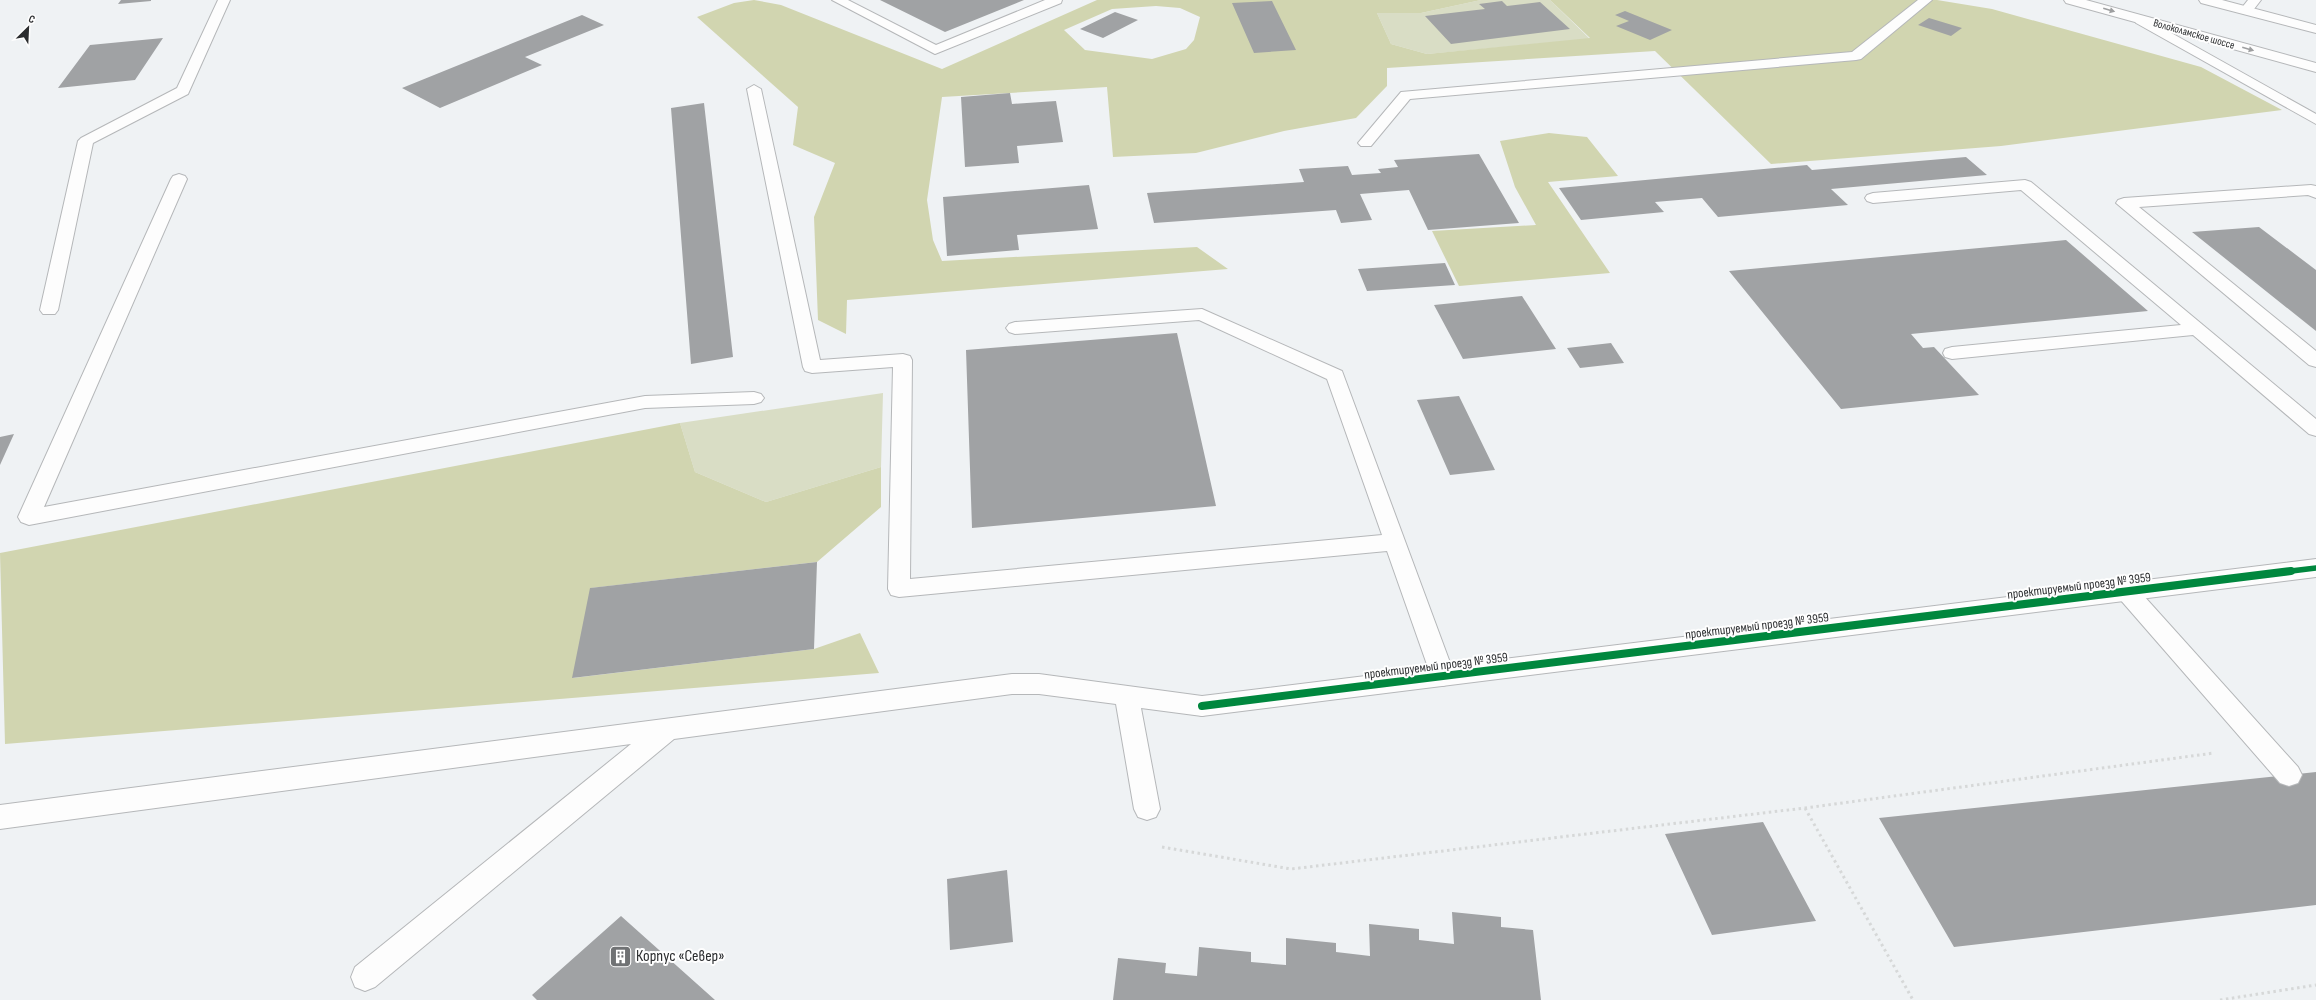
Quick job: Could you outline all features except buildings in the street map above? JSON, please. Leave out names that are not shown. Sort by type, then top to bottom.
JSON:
[{"type":"street","name":"Волоколамское шоссе","points":[[2071,0],[2316,68]]},
{"type":"street","points":[[2206,0],[2316,29]]},
{"type":"street","name":"проектируемый проезд № 3959","points":[[1202,706],[2316,568]]},
{"type":"lane","points":[[49,310],[86,141],[183,91],[224,0]]},
{"type":"lane","points":[[838,0],[936,50],[1056,0]]},
{"type":"lane","points":[[1366,143],[1406,95],[1856,56],[1926,0]]},
{"type":"lane","points":[[2246,10],[2255,0]]},
{"type":"lane","points":[[2141,20],[2316,120]]},
{"type":"lane","points":[[754,89],[812,367],[903,360],[899,589],[1395,542]]},
{"type":"lane","points":[[179,179],[29,517],[645,402],[754,398]]},
{"type":"lane","points":[[1873,198],[2025,185],[2316,429]]},
{"type":"lane","points":[[2316,193],[2311,190],[2124,203],[2316,361]]},
{"type":"lane","points":[[1015,328],[1202,314],[1335,375],[1443,676]]},
{"type":"lane","points":[[1952,353],[2197,329]]},
{"type":"lane","points":[[2126,591],[2290,775]]},
{"type":"lane","points":[[0,817],[1012,684],[1039,684],[1202,706]]},
{"type":"lane","points":[[1127,696],[1147,809]]},
{"type":"lane","points":[[365,977],[667,730]]},
{"type":"path","points":[[1147,809],[1162,847],[1291,869],[1805,808],[2264,746]]},
{"type":"path","points":[[1805,808],[1913,1000]]},
{"type":"path","points":[[2220,1000],[2316,985]]},
{"type":"green space","points":[[754,0],[781,5],[942,69],[1097,0],[1481,0],[1421,13],[1377,13],[1391,44],[1427,54],[1590,38],[1550,0],[1937,0],[1992,9],[2201,67],[2282,110],[2001,146],[1771,164],[1655,51],[1387,68],[1387,86],[1356,118],[1284,131],[1196,153],[1113,157],[1107,87],[942,97],[927,200],[933,240],[942,261],[1197,247],[1228,269],[847,300],[846,334],[818,320],[814,217],[835,163],[793,145],[798,107],[697,17],[734,3]],"holes":[[[1156,6],[1180,8],[1200,17],[1194,40],[1186,49],[1152,59],[1085,50],[1064,30],[1112,9]]]},
{"type":"green space","points":[[1481,0],[1550,0],[1590,39],[1427,54],[1391,44],[1377,13],[1421,13]]},
{"type":"green space","points":[[1549,133],[1587,137],[1618,176],[1548,182],[1610,273],[1459,286],[1432,231],[1536,225],[1515,187],[1500,141]]},
{"type":"green space","points":[[883,393],[881,467],[766,502],[695,472],[680,423]]},
{"type":"green space","points":[[680,423],[695,472],[766,502],[881,467],[881,507],[817,562],[591,588],[573,678],[814,649],[860,633],[879,673],[5,744],[0,553]]},
{"type":"cycle path","points":[[1202,706],[2316,568]]},
{"type":"place","name":"Корпус «Север»","points":[[621,956]]}]
